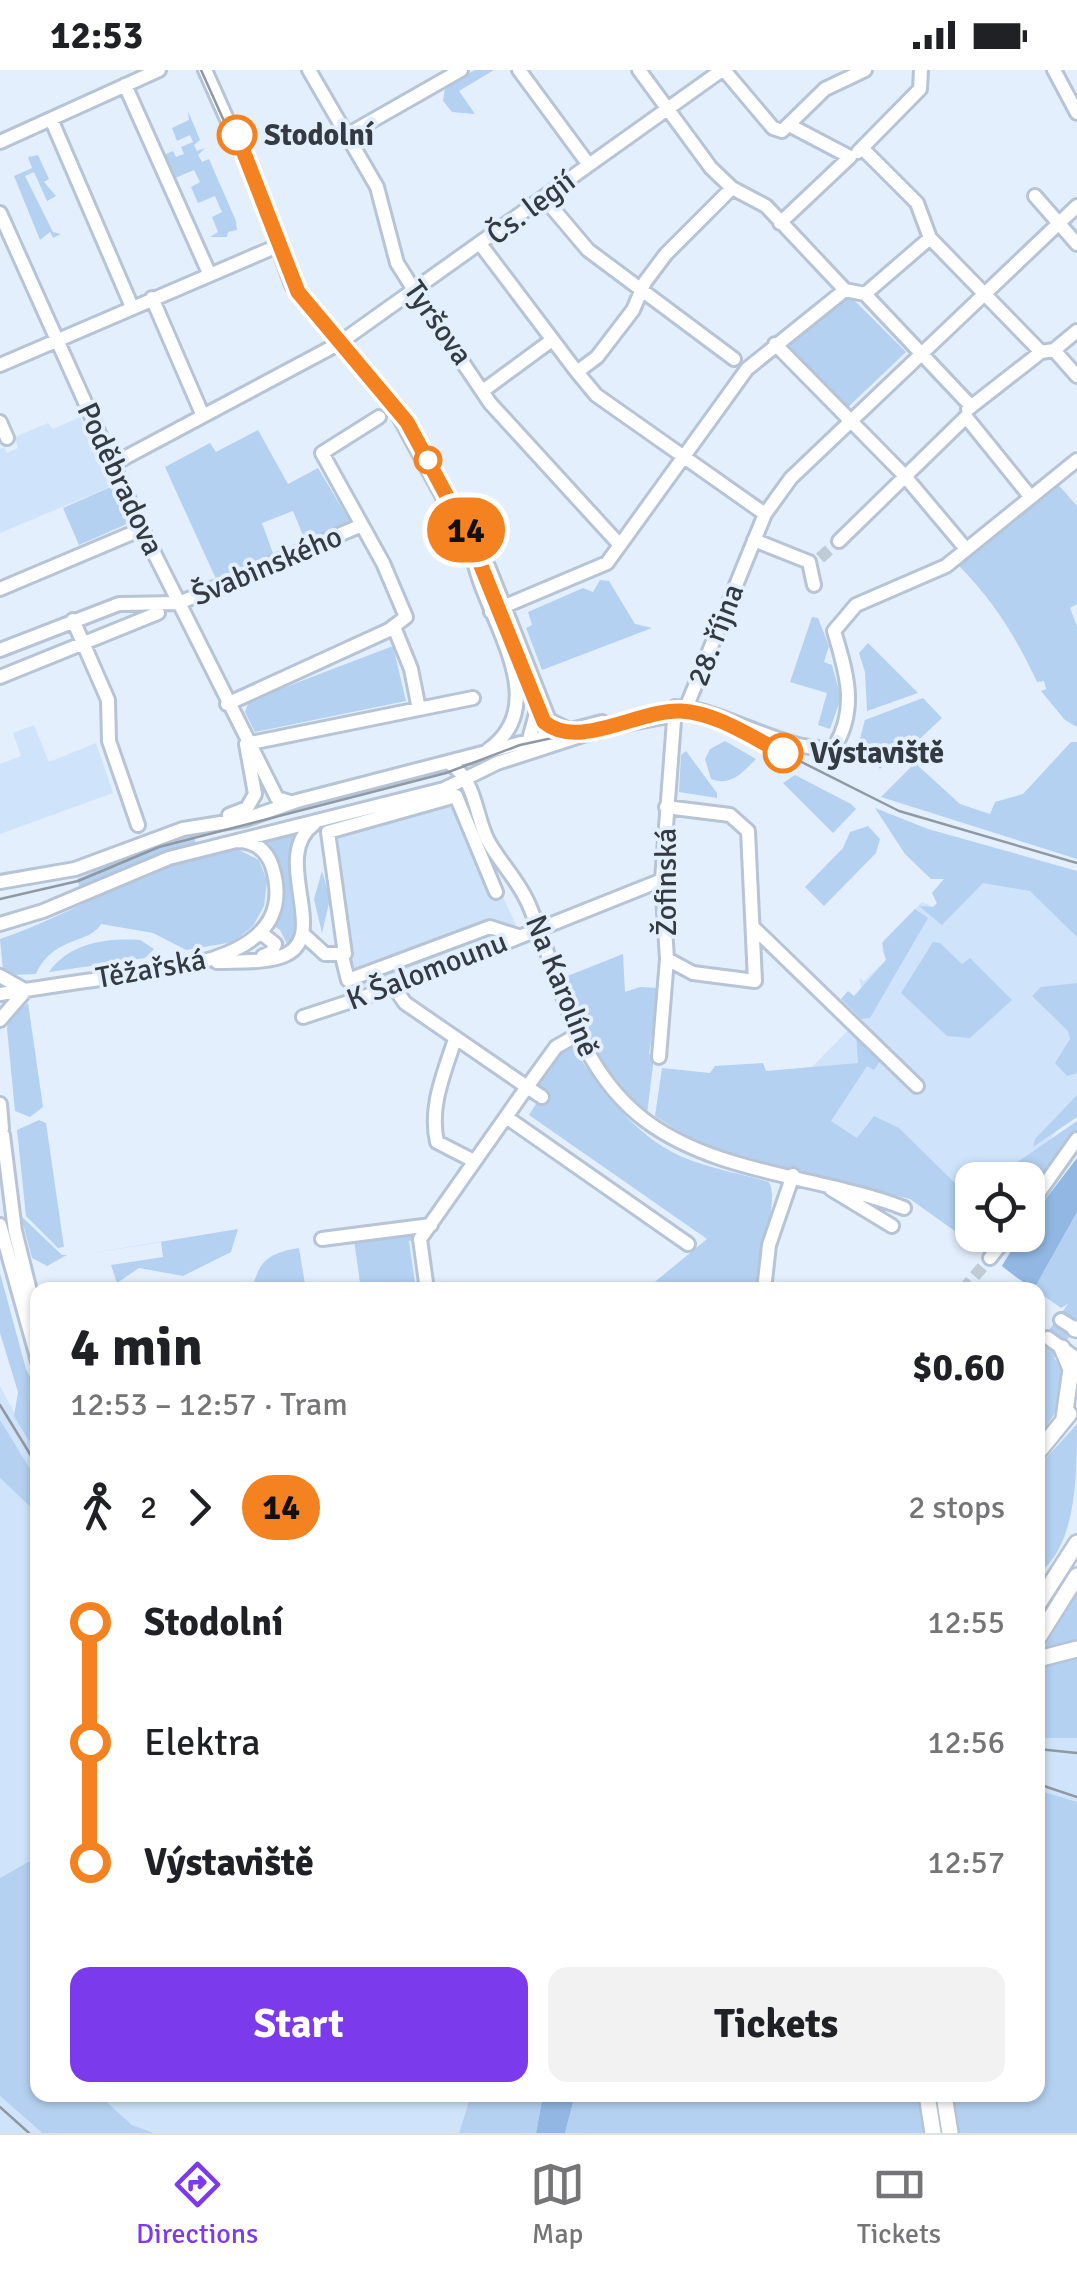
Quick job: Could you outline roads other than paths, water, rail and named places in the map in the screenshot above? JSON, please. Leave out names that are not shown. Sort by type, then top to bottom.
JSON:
[{"type":"main road","points":[[1045,1444],[1071,1414],[1071,1370],[1055,1343]]},
{"type":"main road","points":[[1045,1574],[1077,1542]]},
{"type":"main road","points":[[1045,1593],[1077,1542]]},
{"type":"main road","points":[[1045,1627],[1077,1576]]},
{"type":"main road","points":[[1045,1657],[1077,1650]]},
{"type":"main road","points":[[928,2102],[933,2133]]},
{"type":"main road","points":[[945,2102],[950,2133]]},
{"type":"street","points":[[0,142],[159,70]]},
{"type":"street","name":"Tyršova","points":[[309,70],[385,205],[397,262],[414,290],[490,403],[618,544]]},
{"type":"street","points":[[347,135],[460,70]]},
{"type":"street","points":[[519,70],[589,165]]},
{"type":"street","points":[[639,70],[711,168],[732,188],[766,206],[842,286],[865,294],[922,352],[1029,495]]},
{"type":"street","points":[[723,70],[774,128],[782,131],[825,89],[866,70]]},
{"type":"street","name":"Čs. legií","points":[[112,464],[338,344],[723,70]]},
{"type":"street","points":[[780,223],[920,90],[921,70]]},
{"type":"street","points":[[1054,70],[1077,113]]},
{"type":"street","points":[[211,72],[296,292],[405,425],[472,550],[518,686],[516,725],[531,739],[559,745]]},
{"type":"street","points":[[125,86],[210,273]]},
{"type":"street","points":[[50,119],[132,307]]},
{"type":"street","points":[[791,126],[850,157]]},
{"type":"street","points":[[863,146],[917,203],[930,238],[986,295],[1077,376]]},
{"type":"street","points":[[577,372],[597,357],[666,254],[732,188]]},
{"type":"street","points":[[1035,196],[1077,244]]},
{"type":"street","points":[[544,198],[576,239],[734,360]]},
{"type":"street","points":[[986,295],[1077,206]]},
{"type":"street","name":"Poděbradova","points":[[0,212],[142,530],[246,744],[276,798],[293,802]]},
{"type":"street","points":[[865,294],[930,238]]},
{"type":"street","points":[[482,244],[596,395],[765,514]]},
{"type":"street","points":[[0,365],[276,246]]},
{"type":"street","points":[[491,612],[607,563],[747,368],[842,286]]},
{"type":"street","name":"28. října","points":[[0,924],[83,895],[148,864],[444,789],[512,758],[679,709],[765,514],[791,478],[986,295]]},
{"type":"street","points":[[152,298],[203,416]]},
{"type":"street","points":[[839,541],[968,410],[1077,331]]},
{"type":"street","points":[[484,390],[552,340]]},
{"type":"street","points":[[774,345],[903,474],[966,549]]},
{"type":"street","points":[[227,704],[394,627],[406,617],[322,453],[379,417]]},
{"type":"street","points":[[0,422],[8,438]]},
{"type":"street","points":[[0,882],[75,869],[164,834],[246,818],[531,739],[679,709],[714,712],[824,750],[835,746],[847,715],[849,694],[834,631],[856,605],[946,566],[1077,460]]},
{"type":"street","name":"Švabinského","points":[[0,650],[119,604],[180,603],[362,525]]},
{"type":"street","points":[[0,590],[142,530]]},
{"type":"street","points":[[754,540],[814,560],[814,584]]},
{"type":"street","points":[[472,550],[488,566],[550,722],[569,730]]},
{"type":"street","name":"Švabinského","points":[[0,677],[158,612]]},
{"type":"street","points":[[72,620],[108,700],[109,741],[138,825]]},
{"type":"street","points":[[394,627],[411,668],[419,709]]},
{"type":"street","points":[[512,758],[531,739],[540,694]]},
{"type":"street","points":[[246,744],[473,698]]},
{"type":"street","name":"Žofinská","points":[[659,1057],[666,960],[662,880],[666,807],[673,731],[679,709]]},
{"type":"street","points":[[484,752],[499,740],[514,716]]},
{"type":"street","points":[[654,716],[668,721],[673,731]]},
{"type":"street","name":"Poděbradova","points":[[215,822],[243,810],[254,797],[246,744]]},
{"type":"street","points":[[448,762],[468,779]]},
{"type":"street","name":"Na Karolíně","points":[[468,779],[487,838],[517,880],[578,1035],[606,1082],[657,1129],[710,1154],[820,1183]]},
{"type":"street","points":[[302,934],[325,954],[342,956],[328,832],[456,796],[496,892]]},
{"type":"street","points":[[666,807],[736,818],[749,834],[755,980],[693,973],[666,960]]},
{"type":"street","points":[[204,964],[284,956],[302,934],[295,850],[302,834],[323,820]]},
{"type":"street","points":[[225,843],[254,844],[270,862],[274,901],[260,932],[272,938],[274,948],[251,960]]},
{"type":"street","name":"K Šalomounu","points":[[302,1017],[394,987],[662,880]]},
{"type":"street","name":"K Šalomounu","points":[[342,956],[348,980],[490,927],[518,936]]},
{"type":"street","points":[[753,927],[917,1086]]},
{"type":"street","name":"Těžařská","points":[[0,994],[204,964],[244,946],[260,932]]},
{"type":"street","points":[[0,976],[26,990],[0,1020]]},
{"type":"street","points":[[394,987],[405,1003],[542,1096]]},
{"type":"street","points":[[426,1282],[420,1240],[556,1046],[578,1035]]},
{"type":"street","points":[[455,1038],[432,1112],[434,1129],[437,1142],[474,1161]]},
{"type":"street","points":[[0,1104],[15,1231],[30,1291]]},
{"type":"street","points":[[506,1117],[688,1244]]},
{"type":"street","points":[[1045,1184],[1077,1140]]},
{"type":"street","points":[[765,1282],[769,1245],[792,1175]]},
{"type":"street","points":[[820,1183],[904,1208]]},
{"type":"street","points":[[820,1183],[892,1226]]},
{"type":"street","points":[[0,1224],[30,1332]]},
{"type":"street","points":[[322,1240],[432,1224]]},
{"type":"street","points":[[990,1258],[995,1252]]},
{"type":"street","points":[[1055,1343],[1077,1359]]},
{"type":"tunnel","points":[[820,558],[839,541]]},
{"type":"tunnel","points":[[970,1282],[990,1258]]},
{"type":"tram line","points":[[201,70],[256,192],[286,279],[410,438],[479,570],[520,670],[533,717],[546,732],[561,737]]},
{"type":"tram line","name":"14","points":[[237,135],[261,190],[283,262],[298,292],[390,400],[424,451],[491,585],[525,668],[536,710],[544,722],[570,733],[660,712],[686,712],[718,720],[783,753]]},
{"type":"tram line","points":[[0,899],[78,881],[159,847],[446,773],[520,745],[676,711],[718,720],[899,811],[1077,863]]},
{"type":"railway","points":[[0,1405],[30,1454]]},
{"type":"railway","points":[[1045,1750],[1077,1753]]},
{"type":"railway","points":[[1045,1786],[1077,1797]]},
{"type":"railway","points":[[0,2107],[29,2133]]},
{"type":"place","name":"Stodolní","points":[[237,135]]},
{"type":"place","name":"Výstaviště","points":[[783,753]]}]
